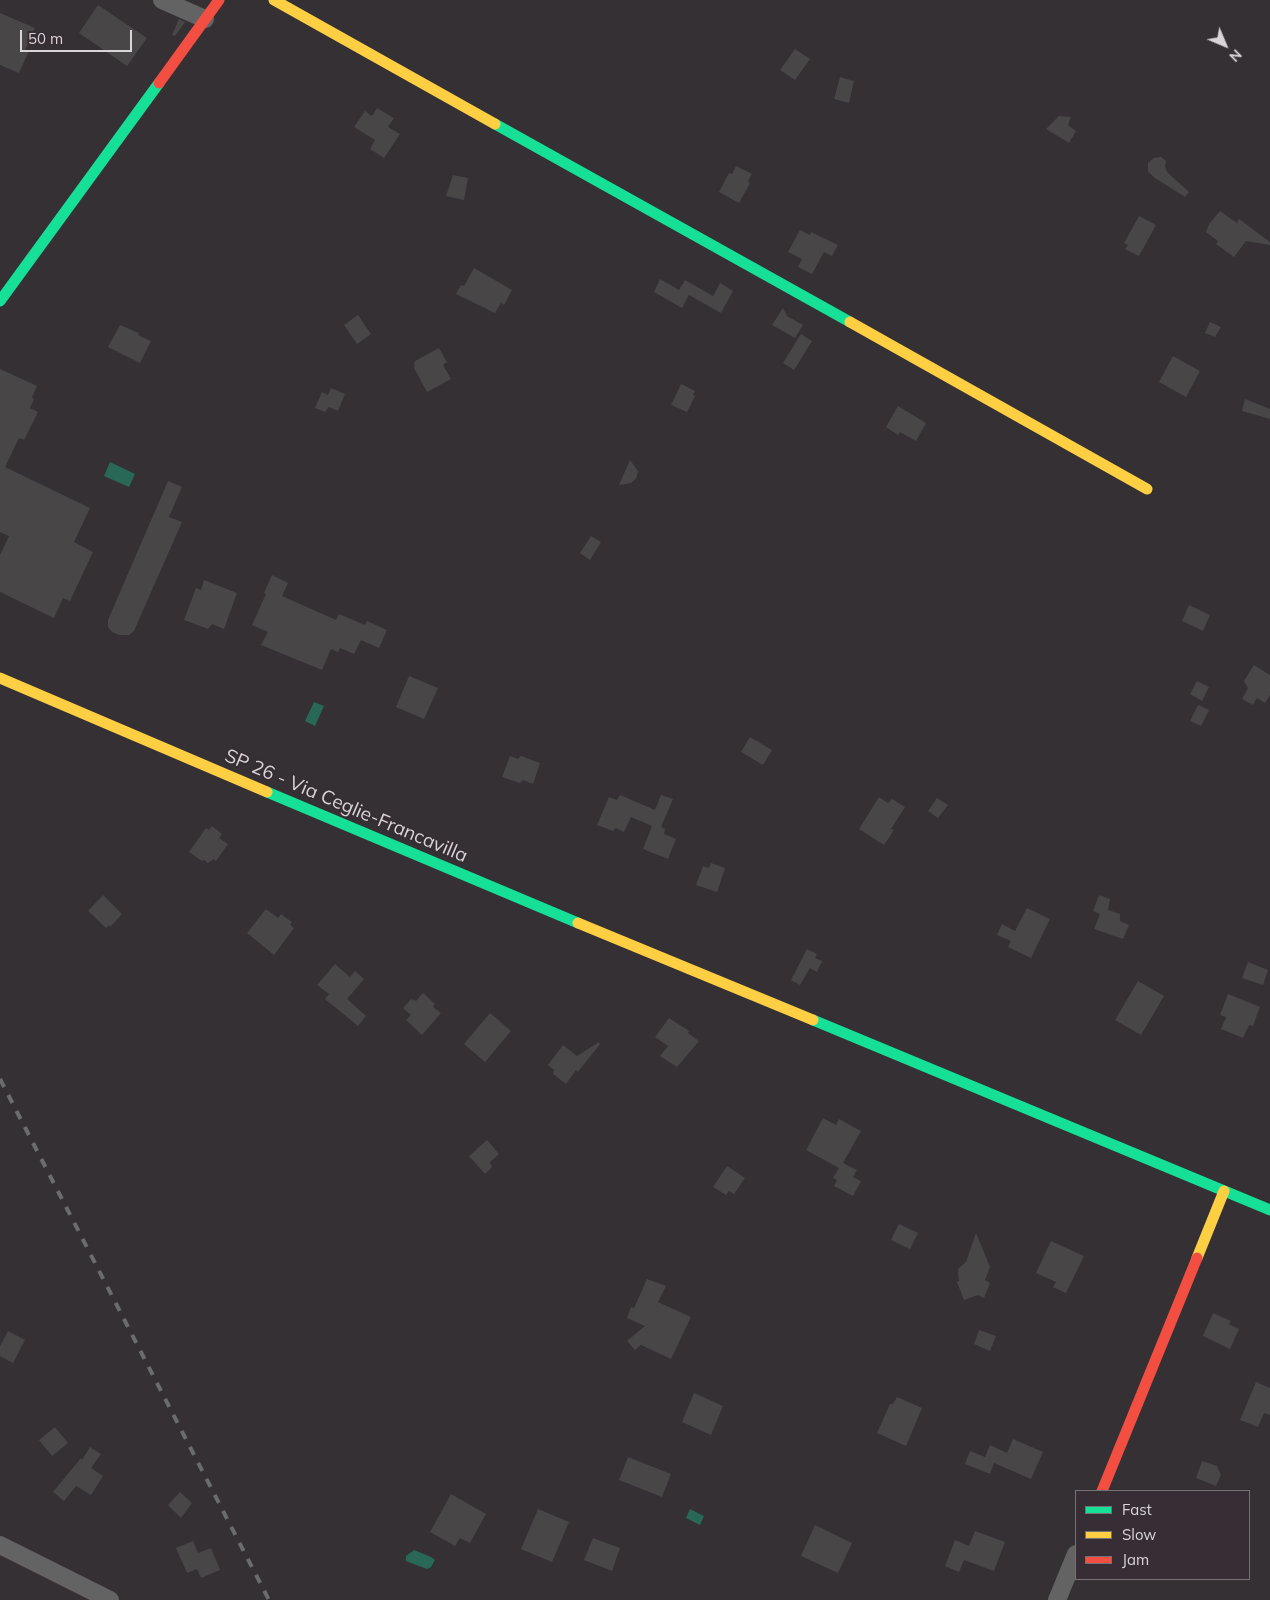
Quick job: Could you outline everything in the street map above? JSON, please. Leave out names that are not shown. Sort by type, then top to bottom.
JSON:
[{"type":"street","points":[[162,0],[205,19]]},
{"type":"street","points":[[0,301],[219,0]]},
{"type":"street","points":[[274,0],[1147,489]]},
{"type":"street","name":"SP 26 - Via Ceglie-Francavilla","points":[[0,678],[377,839],[1270,1210]]},
{"type":"street","points":[[1102,1490],[1224,1191]]},
{"type":"street","points":[[0,1545],[110,1600]]},
{"type":"street","points":[[1058,1600],[1075,1557]]},
{"type":"shaded area","points":[[110,462],[135,474],[129,487],[104,476]]},
{"type":"shaded area","points":[[314,702],[324,706],[315,726],[305,721]]},
{"type":"shaded area","points":[[690,1509],[704,1516],[700,1525],[686,1518]]},
{"type":"shaded area","points":[[414,1550],[435,1560],[431,1567],[427,1569],[406,1561],[406,1556]]},
{"type":"building","points":[[98,5],[147,38],[127,66],[79,33]]},
{"type":"building","points":[[0,13],[35,28],[25,50],[29,51],[19,73],[0,65]]},
{"type":"building","points":[[179,19],[185,22],[175,36],[172,35]]},
{"type":"building","points":[[795,49],[810,59],[795,80],[780,70]]},
{"type":"building","points":[[840,77],[854,81],[849,103],[834,99]]},
{"type":"building","points":[[377,108],[394,118],[388,127],[400,134],[384,158],[370,149],[375,140],[354,127],[365,111],[372,116]]},
{"type":"building","points":[[1059,116],[1071,117],[1068,125],[1076,131],[1069,143],[1046,129]]},
{"type":"building","points":[[1161,157],[1166,161],[1167,172],[1189,192],[1185,197],[1148,172],[1148,163],[1154,158]]},
{"type":"building","points":[[736,166],[752,174],[748,181],[750,183],[739,203],[719,192],[729,173],[732,174]]},
{"type":"building","points":[[453,175],[468,178],[464,200],[446,196]]},
{"type":"building","points":[[1220,211],[1237,223],[1239,219],[1270,242],[1270,245],[1246,241],[1234,257],[1216,244],[1218,241],[1206,232],[1209,224]]},
{"type":"building","points":[[1139,216],[1156,225],[1139,256],[1125,249],[1128,245],[1124,243]]},
{"type":"building","points":[[800,230],[810,235],[811,232],[838,245],[832,256],[824,252],[812,274],[798,267],[802,259],[788,252]]},
{"type":"building","points":[[474,268],[512,290],[504,305],[501,303],[495,313],[456,294],[461,285],[464,286]]},
{"type":"building","points":[[660,279],[679,290],[685,280],[713,296],[720,283],[733,291],[721,313],[689,295],[682,308],[654,292]]},
{"type":"building","points":[[783,308],[787,316],[803,325],[795,338],[772,325]]},
{"type":"building","points":[[358,315],[371,334],[357,344],[344,325]]},
{"type":"building","points":[[1210,322],[1221,327],[1215,337],[1205,333]]},
{"type":"building","points":[[120,325],[139,333],[138,335],[151,341],[140,363],[108,347]]},
{"type":"building","points":[[801,334],[812,341],[794,370],[783,363]]},
{"type":"building","points":[[439,348],[447,362],[443,365],[451,379],[427,392],[414,368],[415,361]]},
{"type":"building","points":[[1173,356],[1200,371],[1186,397],[1159,382]]},
{"type":"building","points":[[0,369],[37,386],[30,408],[38,412],[24,440],[19,438],[5,467],[90,508],[74,542],[93,552],[70,601],[63,598],[54,618],[0,592],[0,555],[9,536],[0,532]]},
{"type":"building","points":[[681,384],[695,391],[693,395],[695,396],[687,412],[671,405]]},
{"type":"building","points":[[331,388],[345,394],[338,411],[329,407],[325,412],[315,408],[322,392],[328,395]]},
{"type":"building","points":[[1245,399],[1270,409],[1270,419],[1242,411]]},
{"type":"building","points":[[898,406],[926,423],[916,441],[900,432],[898,435],[886,427]]},
{"type":"building","points":[[630,460],[638,471],[636,479],[631,483],[619,485]]},
{"type":"building","points":[[168,481],[182,487],[169,517],[182,522],[134,631],[129,635],[119,635],[112,632],[108,627],[108,620]]},
{"type":"building","points":[[591,536],[601,542],[590,560],[580,553]]},
{"type":"building","points":[[272,575],[288,583],[282,596],[336,620],[339,614],[365,625],[367,621],[387,630],[379,648],[361,640],[354,654],[340,648],[338,652],[331,649],[322,670],[261,645],[268,632],[252,625]]},
{"type":"building","points":[[204,580],[237,593],[224,629],[212,624],[208,629],[184,620],[196,588],[201,590]]},
{"type":"building","points":[[1189,605],[1210,615],[1203,631],[1182,621]]},
{"type":"building","points":[[1254,665],[1270,675],[1270,695],[1265,703],[1257,698],[1253,705],[1242,699],[1248,688],[1244,681]]},
{"type":"building","points":[[409,676],[438,688],[424,719],[396,707]]},
{"type":"building","points":[[1197,681],[1209,687],[1202,701],[1190,694]]},
{"type":"building","points":[[1198,705],[1209,710],[1201,726],[1190,721]]},
{"type":"building","points":[[750,737],[772,750],[763,765],[741,752]]},
{"type":"building","points":[[510,756],[518,759],[521,756],[540,763],[533,784],[523,780],[520,783],[502,777]]},
{"type":"building","points":[[620,795],[655,810],[661,795],[673,799],[661,827],[665,829],[664,834],[676,839],[668,859],[643,849],[652,826],[631,817],[624,832],[616,828],[613,831],[597,825],[609,797],[617,800]]},
{"type":"building","points":[[879,797],[888,803],[892,799],[905,807],[891,829],[894,830],[884,845],[859,829]]},
{"type":"building","points":[[937,798],[948,805],[938,818],[928,811]]},
{"type":"building","points":[[212,826],[222,834],[219,838],[228,844],[216,861],[214,859],[208,863],[189,852],[206,828],[209,830]]},
{"type":"building","points":[[711,863],[725,868],[717,892],[696,885],[703,866],[709,868]]},
{"type":"building","points":[[103,895],[122,914],[110,927],[109,925],[106,928],[88,911]]},
{"type":"building","points":[[1099,895],[1110,899],[1108,910],[1120,914],[1120,921],[1129,925],[1123,939],[1094,929],[1100,914],[1093,911]]},
{"type":"building","points":[[1027,908],[1050,919],[1031,958],[1008,947],[1011,941],[997,935],[1002,924],[1015,931]]},
{"type":"building","points":[[266,909],[278,918],[281,914],[292,922],[290,925],[294,928],[274,955],[247,933]]},
{"type":"building","points":[[807,949],[817,954],[815,958],[822,961],[817,972],[810,968],[800,985],[791,980]]},
{"type":"building","points":[[1248,962],[1268,970],[1263,985],[1242,978]]},
{"type":"building","points":[[335,964],[350,977],[355,971],[364,979],[347,999],[366,1016],[358,1026],[325,999],[329,994],[317,985]]},
{"type":"building","points":[[1138,981],[1164,996],[1141,1035],[1115,1020]]},
{"type":"building","points":[[423,993],[435,1004],[433,1007],[441,1013],[422,1035],[406,1020],[411,1015],[403,1008],[411,999],[416,1001]]},
{"type":"building","points":[[1228,994],[1260,1007],[1253,1026],[1249,1025],[1243,1038],[1221,1029],[1226,1017],[1220,1015]]},
{"type":"building","points":[[490,1013],[511,1031],[485,1062],[464,1044]]},
{"type":"building","points":[[669,1018],[689,1031],[688,1033],[699,1041],[677,1067],[660,1056],[668,1046],[655,1037]]},
{"type":"building","points":[[599,1042],[600,1044],[578,1072],[576,1070],[566,1084],[553,1074],[554,1070],[548,1065],[563,1045],[577,1056]]},
{"type":"building","points":[[823,1118],[836,1125],[839,1119],[861,1131],[843,1163],[857,1170],[853,1177],[861,1181],[853,1196],[834,1186],[837,1180],[833,1178],[839,1168],[806,1150]]},
{"type":"building","points":[[487,1140],[499,1154],[490,1162],[492,1167],[485,1174],[469,1156]]},
{"type":"building","points":[[727,1166],[745,1178],[734,1194],[729,1191],[726,1195],[713,1187]]},
{"type":"building","points":[[899,1224],[918,1233],[910,1249],[891,1240]]},
{"type":"building","points":[[976,1233],[990,1267],[985,1280],[990,1283],[984,1298],[978,1295],[964,1300],[957,1282],[959,1281],[958,1269],[966,1262]]},
{"type":"building","points":[[1051,1241],[1084,1256],[1066,1293],[1053,1287],[1056,1282],[1036,1273]]},
{"type":"building","points":[[647,1279],[666,1286],[658,1302],[691,1317],[671,1359],[641,1345],[635,1350],[627,1341],[645,1326],[627,1318],[631,1307],[634,1308]]},
{"type":"building","points":[[1213,1313],[1231,1321],[1229,1324],[1239,1329],[1230,1349],[1203,1336]]},
{"type":"building","points":[[979,1330],[996,1336],[990,1351],[974,1344]]},
{"type":"building","points":[[8,1331],[25,1340],[13,1363],[0,1356],[0,1346]]},
{"type":"building","points":[[1256,1382],[1270,1388],[1270,1415],[1264,1413],[1258,1427],[1240,1420]]},
{"type":"building","points":[[694,1393],[723,1406],[711,1435],[682,1422]]},
{"type":"building","points":[[897,1397],[922,1408],[906,1446],[877,1433],[890,1404],[893,1404]]},
{"type":"building","points":[[55,1427],[68,1443],[52,1456],[39,1440]]},
{"type":"building","points":[[1013,1439],[1043,1452],[1031,1479],[994,1463],[990,1474],[965,1464],[970,1451],[985,1457],[990,1445],[1007,1453]]},
{"type":"building","points":[[90,1447],[101,1454],[91,1468],[103,1476],[91,1495],[76,1486],[64,1501],[53,1492],[81,1458],[82,1460]]},
{"type":"building","points":[[628,1457],[671,1474],[662,1497],[619,1480]]},
{"type":"building","points":[[1202,1461],[1217,1466],[1221,1475],[1216,1486],[1196,1478]]},
{"type":"building","points":[[180,1492],[192,1503],[181,1518],[168,1505]]},
{"type":"building","points":[[451,1494],[486,1514],[470,1543],[460,1538],[455,1546],[430,1532]]},
{"type":"building","points":[[538,1509],[569,1522],[552,1562],[521,1549]]},
{"type":"building","points":[[815,1525],[852,1543],[838,1573],[801,1556]]},
{"type":"building","points":[[975,1531],[1005,1542],[994,1571],[964,1560],[959,1572],[945,1566],[955,1540],[969,1546]]},
{"type":"building","points":[[593,1538],[620,1548],[612,1571],[584,1560]]},
{"type":"building","points":[[193,1541],[198,1553],[211,1548],[220,1570],[201,1578],[197,1569],[187,1573],[176,1548]]},
{"type":"railway","points":[[0,1079],[269,1600]]},
{"type":"traffic: fast","points":[[0,301],[159,83]]},
{"type":"traffic: fast","points":[[495,124],[850,322]]},
{"type":"traffic: fast","points":[[267,792],[578,923]]},
{"type":"traffic: fast","points":[[813,1020],[1270,1210]]},
{"type":"traffic: slow","points":[[274,0],[495,124]]},
{"type":"traffic: slow","points":[[850,322],[1147,489]]},
{"type":"traffic: slow","points":[[0,678],[267,792]]},
{"type":"traffic: slow","points":[[578,923],[813,1020]]},
{"type":"traffic: slow","points":[[1197,1258],[1224,1191]]},
{"type":"traffic: jam","points":[[159,83],[219,0]]},
{"type":"traffic: jam","points":[[1102,1490],[1197,1258]]}]
